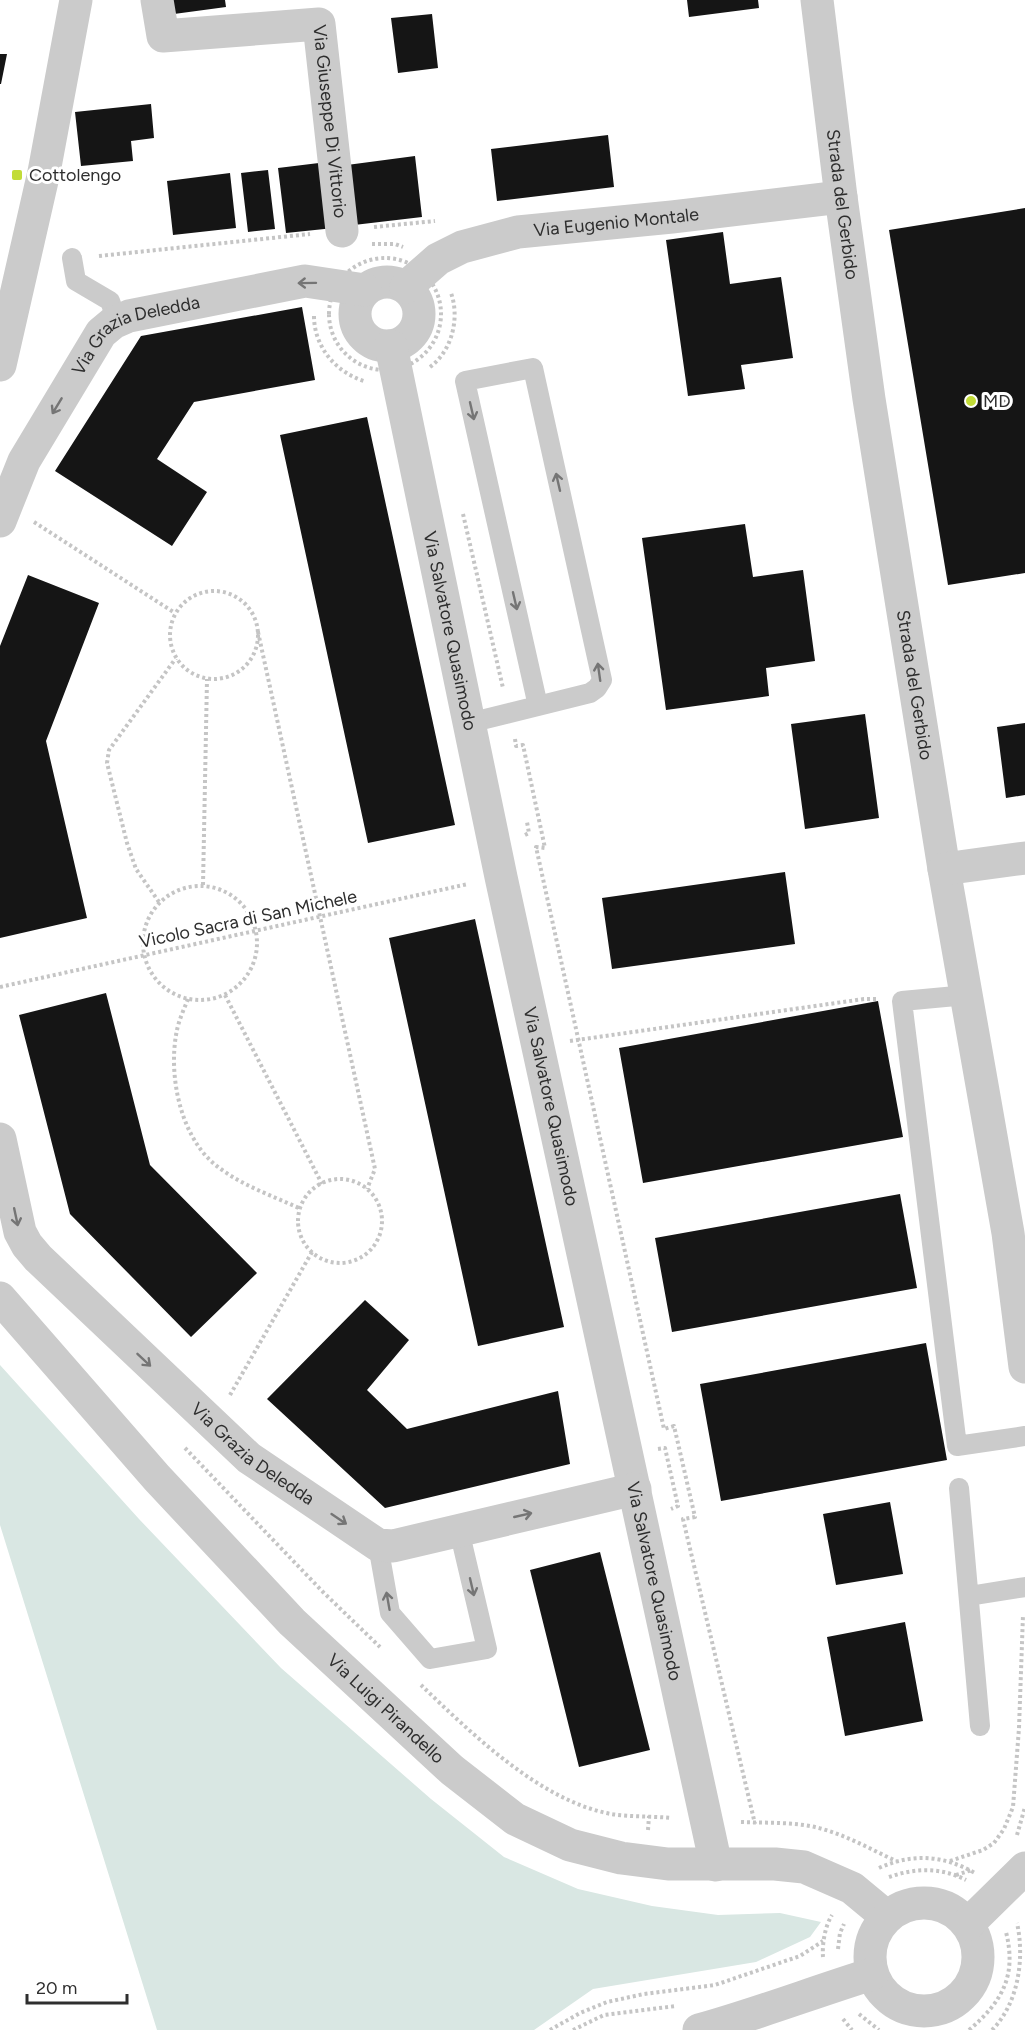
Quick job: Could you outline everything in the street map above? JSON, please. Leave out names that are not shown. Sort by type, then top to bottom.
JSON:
[{"type":"street","points":[[0,364],[44,172],[76,0]]},
{"type":"street","name":"Via Giuseppe Di Vittorio","points":[[157,0],[163,36],[319,24],[342,231]]},
{"type":"street","name":"Strada del Gerbido","points":[[817,0],[869,399],[944,869],[967,995],[1017,1232],[1025,1367]]},
{"type":"street","name":"Via Eugenio Montale","points":[[406,287],[438,259],[462,246],[518,232],[841,197]]},
{"type":"street","name":"Via Grazia Deledda","points":[[2,515],[30,451],[101,333],[117,321],[129,316],[305,281],[365,290]]},
{"type":"street","points":[[385,281],[396,282],[406,287],[418,305],[419,316],[417,327],[410,336],[391,346],[371,342],[363,336],[357,327],[355,308],[358,298],[365,290],[385,281]]},
{"type":"street","name":"Via Salvatore Quasimodo","points":[[391,346],[501,877],[716,1865]]},
{"type":"street","points":[[944,869],[1025,858]]},
{"type":"street","name":"Via Grazia Deledda","points":[[0,1139],[20,1232],[27,1245],[98,1316],[249,1458],[378,1545]]},
{"type":"street","name":"Via Luigi Pirandello","points":[[0,1298],[157,1478],[292,1622],[452,1770],[515,1819],[570,1845],[621,1858],[668,1864],[775,1864],[804,1867],[852,1888],[887,1917]]},
{"type":"street","points":[[378,1545],[393,1546],[635,1489]]},
{"type":"street","points":[[968,1924],[1025,1868]]},
{"type":"street","points":[[929,1902],[957,1913],[968,1924],[979,1953],[977,1969],[972,1983],[962,1996],[949,2006],[926,2011],[903,2008],[890,2000],[879,1988],[872,1974],[869,1956],[871,1941],[877,1928],[887,1917],[900,1908],[914,1903],[929,1902]]},
{"type":"street","points":[[699,2030],[872,1974]]},
{"type":"lane","points":[[72,258],[76,281],[110,301],[117,321]]},
{"type":"lane","points":[[469,723],[509,714],[590,693],[602,680],[532,368],[465,381],[538,706]]},
{"type":"lane","points":[[967,995],[902,1001],[957,1446],[1025,1436]]},
{"type":"lane","points":[[959,1488],[980,1726]]},
{"type":"lane","points":[[378,1545],[390,1613],[430,1659],[487,1648],[459,1530]]},
{"type":"lane","points":[[969,1596],[1024,1587]]},
{"type":"path","points":[[72,258],[436,221]]},
{"type":"path","points":[[429,367],[432,378]]},
{"type":"path","points":[[461,506],[516,746],[523,745],[545,848],[536,847],[664,1429],[674,1426],[695,1516],[683,1519],[754,1822]]},
{"type":"path","points":[[2,515],[32,520],[176,613]]},
{"type":"path","points":[[258,632],[253,653],[240,670],[227,677],[207,678],[198,677],[176,658],[169,630],[182,604],[207,591],[222,592],[236,597],[247,606],[254,618],[258,632],[375,1169],[367,1189]]},
{"type":"path","points":[[159,902],[136,869],[127,843],[107,763],[109,750],[176,658]]},
{"type":"path","points":[[203,885],[207,678]]},
{"type":"path","name":"Vicolo Sacra di San Michele","points":[[0,987],[501,877]]},
{"type":"path","points":[[203,885],[222,889],[238,899],[250,914],[256,930],[257,951],[252,969],[241,984],[225,995],[207,1000],[188,999],[170,992],[155,980],[146,963],[142,944],[145,926],[159,902],[167,895],[184,887],[203,885]]},
{"type":"path","points":[[225,995],[322,1184]]},
{"type":"path","points":[[188,999],[177,1029],[175,1088],[185,1120],[212,1161],[236,1179],[301,1209]]},
{"type":"path","points":[[564,1042],[864,999],[902,1001]]},
{"type":"path","points":[[340,1180],[355,1182],[367,1189],[376,1199],[381,1211],[381,1231],[372,1249],[362,1257],[349,1262],[336,1263],[323,1260],[312,1252],[303,1241],[299,1227],[304,1200],[322,1184],[340,1180]]},
{"type":"path","points":[[157,1478],[225,1404],[312,1252]]},
{"type":"path","points":[[949,1862],[983,1850],[994,1843],[1004,1829],[1012,1807],[1019,1728],[1024,1587]]},
{"type":"path","points":[[969,2030],[987,2015],[1001,1995],[1009,1971],[1010,1947],[1004,1923]]},
{"type":"path","points":[[550,2030],[580,2013],[607,2002],[644,1994],[715,1985],[800,1956],[824,1940]]},
{"type":"path","points":[[992,2030],[1004,2018]]},
{"type":"shaded area","points":[[0,1365],[139,1519],[281,1668],[431,1799],[504,1857],[578,1889],[652,1906],[718,1915],[780,1913],[821,1922],[810,1937],[756,1962],[593,1989],[534,2030],[157,2030],[0,1525]]},
{"type":"building","points":[[173,0],[225,0],[226,7],[174,14]]},
{"type":"building","points":[[687,0],[758,0],[759,8],[689,17]]},
{"type":"building","points":[[432,14],[438,68],[398,73],[391,18]]},
{"type":"building","points":[[0,54],[7,54],[1,84],[0,84]]},
{"type":"building","points":[[151,104],[154,138],[131,141],[133,161],[81,166],[75,112]]},
{"type":"building","points":[[608,135],[614,187],[497,201],[491,149]]},
{"type":"building","points":[[415,156],[422,217],[354,225],[347,165]]},
{"type":"building","points":[[327,162],[334,228],[286,233],[278,168]]},
{"type":"building","points":[[268,170],[275,229],[248,232],[241,173]]},
{"type":"building","points":[[230,173],[236,228],[173,235],[167,181]]},
{"type":"building","name":"MD","points":[[1025,208],[1025,573],[948,585],[889,230]]},
{"type":"building","points":[[723,232],[730,284],[781,277],[793,358],[741,365],[745,389],[688,396],[666,240]]},
{"type":"building","points":[[302,307],[315,380],[194,402],[157,459],[207,492],[172,546],[55,471],[141,336]]},
{"type":"building","points":[[367,417],[455,825],[368,843],[280,435]]},
{"type":"building","points":[[745,524],[753,577],[803,570],[815,661],[766,668],[769,696],[666,710],[642,538]]},
{"type":"building","points":[[28,575],[99,603],[46,741],[87,918],[0,938],[0,646]]},
{"type":"building","points":[[865,714],[879,818],[805,829],[791,724]]},
{"type":"building","points":[[1025,723],[1025,795],[1006,798],[997,727]]},
{"type":"building","points":[[785,872],[795,944],[612,969],[602,898]]},
{"type":"building","points":[[475,919],[564,1327],[478,1346],[389,938]]},
{"type":"building","points":[[106,993],[150,1165],[257,1273],[191,1337],[70,1214],[19,1015]]},
{"type":"building","points":[[878,1001],[903,1137],[643,1183],[619,1048]]},
{"type":"building","points":[[900,1194],[917,1288],[672,1332],[655,1238]]},
{"type":"building","points":[[365,1300],[409,1340],[367,1390],[407,1429],[558,1391],[570,1464],[385,1508],[267,1399]]},
{"type":"building","points":[[926,1343],[947,1460],[721,1501],[700,1384]]},
{"type":"building","points":[[890,1502],[903,1574],[836,1585],[823,1514]]},
{"type":"building","points":[[600,1552],[650,1750],[579,1767],[530,1570]]},
{"type":"building","points":[[905,1622],[923,1721],[845,1736],[827,1637]]},
{"type":"place","name":"Cottolengo","points":[[17,175]]},
{"type":"place","name":"MD","points":[[971,401]]}]
